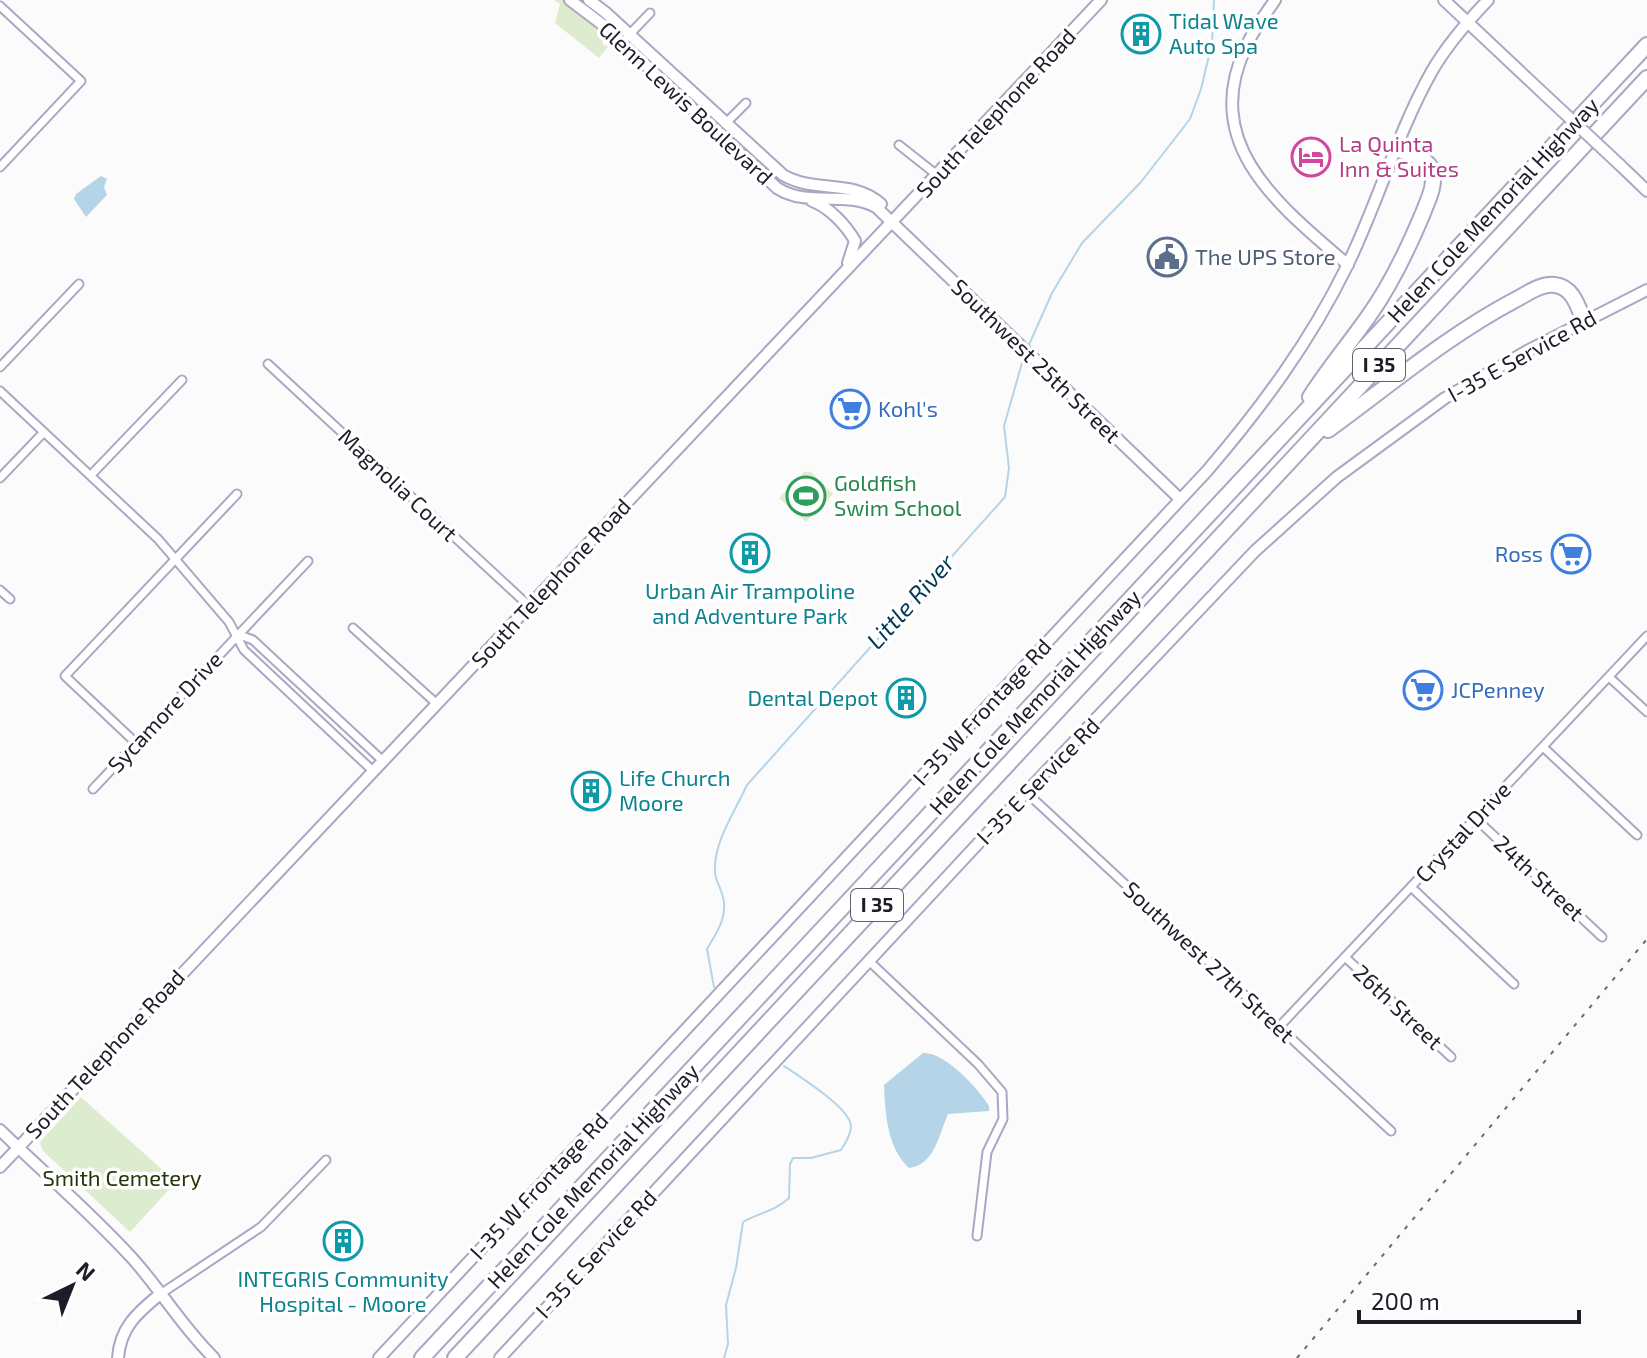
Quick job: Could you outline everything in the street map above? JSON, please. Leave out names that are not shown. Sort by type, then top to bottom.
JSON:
[{"type":"highway","name":"Helen Cole Memorial Highway","points":[[422,1358],[1647,45]]},
{"type":"highway","name":"Helen Cole Memorial Highway","points":[[455,1358],[1647,78]]},
{"type":"highway","points":[[1282,437],[1376,305],[1403,256],[1428,200],[1433,180],[1430,166],[1419,157],[1396,149]]},
{"type":"highway","points":[[1299,452],[1460,331],[1532,291],[1549,285],[1566,288],[1584,321]]},
{"type":"street","name":"Glenn Lewis Boulevard","points":[[570,0],[621,43],[777,188],[795,197],[819,203],[849,230],[855,241],[843,274]]},
{"type":"street","name":"Glenn Lewis Boulevard","points":[[589,0],[783,175],[801,183],[862,191],[886,209],[892,223]]},
{"type":"street","name":"South Telephone Road","points":[[0,1167],[1101,0]]},
{"type":"street","points":[[1275,0],[1247,44],[1237,68],[1231,99],[1236,138],[1247,163],[1268,189],[1348,265]]},
{"type":"street","points":[[1444,0],[1647,191]]},
{"type":"street","name":"I-35 W Frontage Rd","points":[[379,1358],[1224,451],[1276,386],[1314,326],[1348,265],[1431,73],[1467,22],[1488,0]]},
{"type":"street","points":[[0,6],[81,81],[0,167]]},
{"type":"street","points":[[621,43],[650,13]]},
{"type":"street","points":[[717,133],[746,103]]},
{"type":"street","points":[[899,145],[937,175]]},
{"type":"street","name":"Glenn Lewis Boulevard","points":[[806,199],[865,202],[876,207],[892,223]]},
{"type":"street","name":"Southwest 25th Street","points":[[892,223],[1180,499]]},
{"type":"street","points":[[0,367],[79,284]]},
{"type":"street","name":"I-35 E Service Rd","points":[[500,1358],[1255,551],[1315,495],[1360,458],[1445,398],[1647,290]]},
{"type":"street","name":"Magnolia Court","points":[[268,364],[529,606]]},
{"type":"street","points":[[91,475],[182,380]]},
{"type":"street","points":[[0,391],[158,539],[237,634],[244,650],[373,771]]},
{"type":"street","points":[[0,478],[44,432]]},
{"type":"street","points":[[136,743],[65,676],[237,494]]},
{"type":"street","name":"Sycamore Drive","points":[[93,789],[308,561]]},
{"type":"street","points":[[0,590],[10,599]]},
{"type":"street","points":[[353,628],[437,704]]},
{"type":"street","points":[[237,634],[253,640],[383,761]]},
{"type":"street","name":"Crystal Drive","points":[[1279,1027],[1647,636]]},
{"type":"street","points":[[1609,677],[1647,712]]},
{"type":"street","points":[[1543,747],[1637,835]]},
{"type":"street","name":"Southwest 27th Street","points":[[1027,793],[1391,1131]]},
{"type":"street","name":"24th Street","points":[[1475,818],[1602,937]]},
{"type":"street","points":[[1411,887],[1514,984]]},
{"type":"street","name":"26th Street","points":[[1345,957],[1451,1057]]},
{"type":"street","points":[[869,961],[978,1064],[1002,1092],[1003,1119],[987,1152],[977,1236]]},
{"type":"street","points":[[0,1130],[135,1261],[182,1326],[214,1358]]},
{"type":"street","points":[[118,1358],[121,1338],[128,1323],[159,1295],[261,1227],[326,1160]]},
{"type":"green space","points":[[554,0],[564,0],[609,37],[607,40],[601,37],[604,47],[607,43],[609,45],[599,58],[555,23],[560,4]]},
{"type":"green space","name":"Goldfish Swim School","points":[[805,471],[810,471],[833,494],[806,522],[779,498]]},
{"type":"green space","name":"Smith Cemetery","points":[[81,1097],[176,1182],[130,1232],[42,1150],[40,1142]]},
{"type":"water","points":[[101,176],[107,179],[104,187],[107,195],[86,217],[74,199],[76,194]]},
{"type":"water","points":[[923,1053],[941,1058],[960,1072],[984,1099],[989,1111],[948,1114],[930,1155],[918,1166],[909,1168],[892,1140],[884,1085]]},
{"type":"waterway","name":"Little River","points":[[1028,347],[1052,293],[1082,243],[1141,182],[1190,119],[1212,43],[1214,0]]},
{"type":"waterway","name":"Little River","points":[[714,987],[707,949],[721,924],[724,911],[715,861],[731,817],[747,785],[1005,497],[1009,468],[1004,426],[1024,356]]},
{"type":"waterway","name":"Little River","points":[[724,1358],[728,1344],[726,1305],[743,1222],[789,1198],[793,1158],[811,1158],[841,1150],[851,1129],[842,1110],[784,1066]]},
{"type":"railway","points":[[1297,1358],[1647,939]]},
{"type":"place","name":"Tidal Wave Auto Spa","points":[[1141,34]]},
{"type":"place","name":"La Quinta Inn & Suites","points":[[1311,157]]},
{"type":"place","name":"The UPS Store","points":[[1167,257]]},
{"type":"place","name":"Kohl's","points":[[850,409]]},
{"type":"place","name":"Goldfish Swim School","points":[[806,496]]},
{"type":"place","name":"Urban Air Trampoline and Adventure Park","points":[[750,553]]},
{"type":"place","name":"Ross","points":[[1571,554]]},
{"type":"place","name":"JCPenney","points":[[1423,690]]},
{"type":"place","name":"Dental Depot","points":[[906,698]]},
{"type":"place","name":"Life Church Moore","points":[[591,791]]},
{"type":"place","name":"INTEGRIS Community Hospital - Moore","points":[[343,1241]]}]
